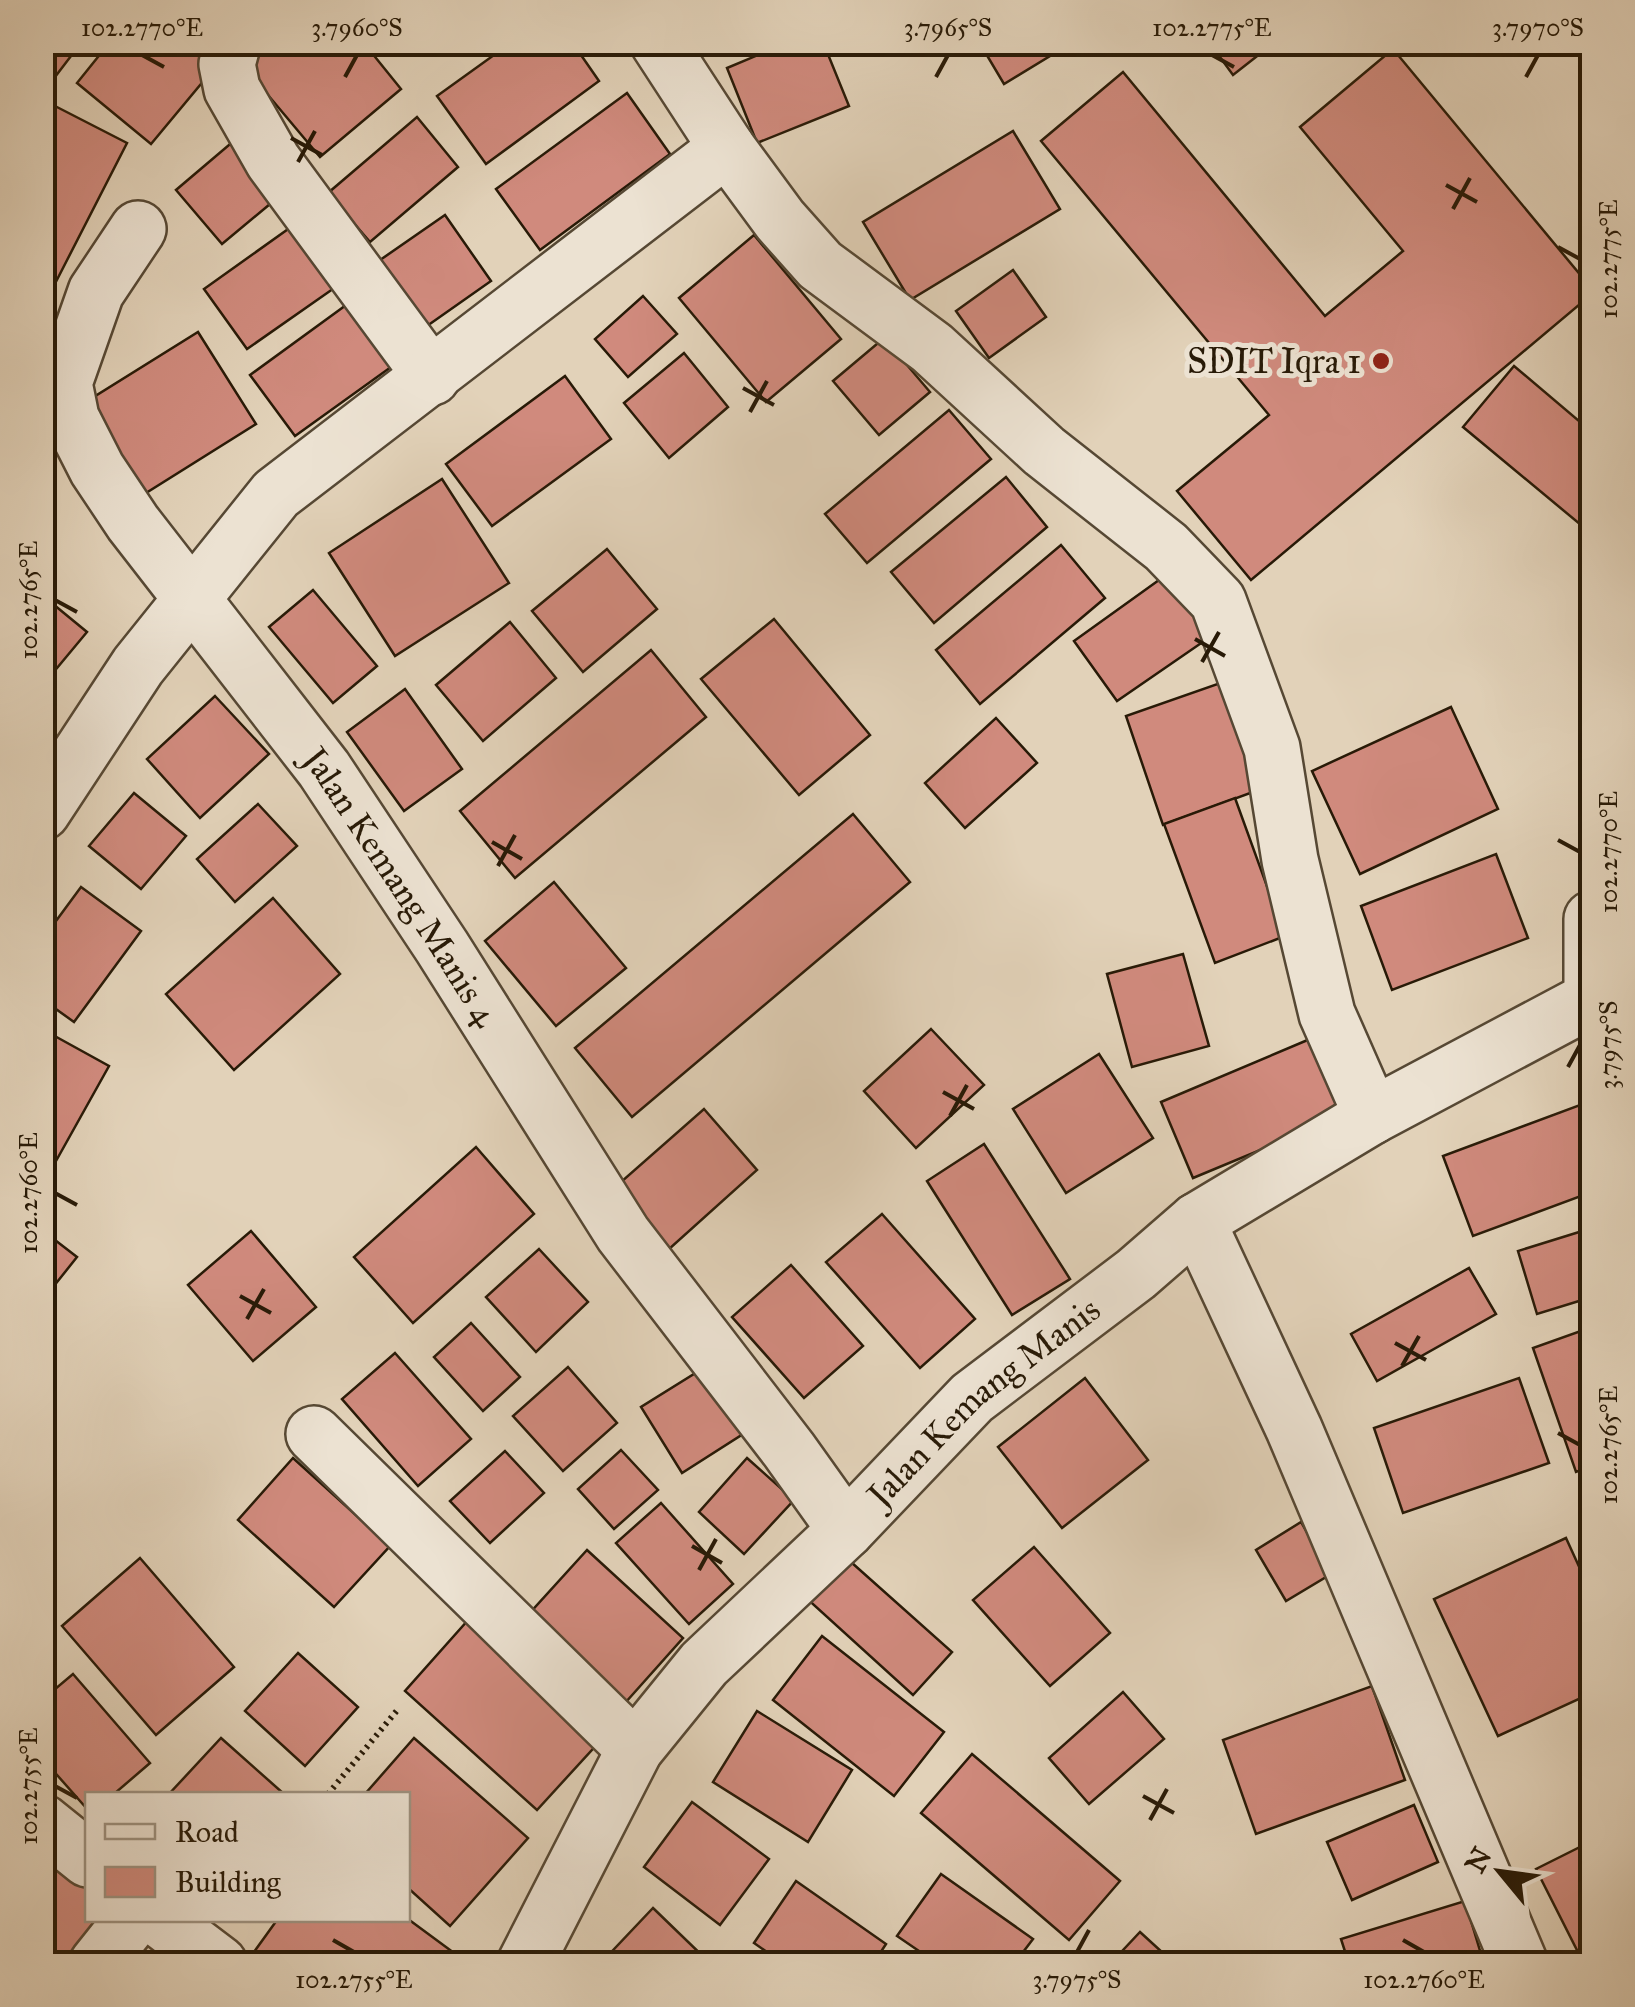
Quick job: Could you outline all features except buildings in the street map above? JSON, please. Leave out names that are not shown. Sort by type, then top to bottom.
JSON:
[{"type":"street","points":[[233,42],[227,64],[232,90],[273,161],[432,377]]},
{"type":"street","points":[[658,42],[727,148],[780,220],[820,265],[932,348],[1044,450],[1166,547],[1218,602],[1272,748],[1290,860],[1326,1014],[1372,1116]]},
{"type":"street","points":[[42,812],[138,666],[276,494],[727,148]]},
{"type":"street","name":"Jalan Kemang Manis 4","points":[[138,228],[96,292],[64,383],[71,418],[113,496],[324,769],[623,1234],[846,1530]]},
{"type":"street","points":[[1592,920],[1592,999]]},
{"type":"street","name":"Jalan Kemang Manis","points":[[525,1964],[635,1749],[704,1664],[846,1530],[972,1398],[1136,1274],[1197,1221],[1372,1116],[1592,999]]},
{"type":"street","points":[[1197,1221],[1294,1429],[1520,1964]]},
{"type":"street","points":[[314,1434],[635,1749]]},
{"type":"street","points":[[42,1822],[85,1857]]},
{"type":"street","points":[[97,1964],[130,1922]]},
{"type":"street","points":[[165,1922],[219,1964]]},
{"type":"path","points":[[330,1792],[398,1708]]},
{"type":"place","name":"SDIT Iqra 1","points":[[1381,361]]}]
